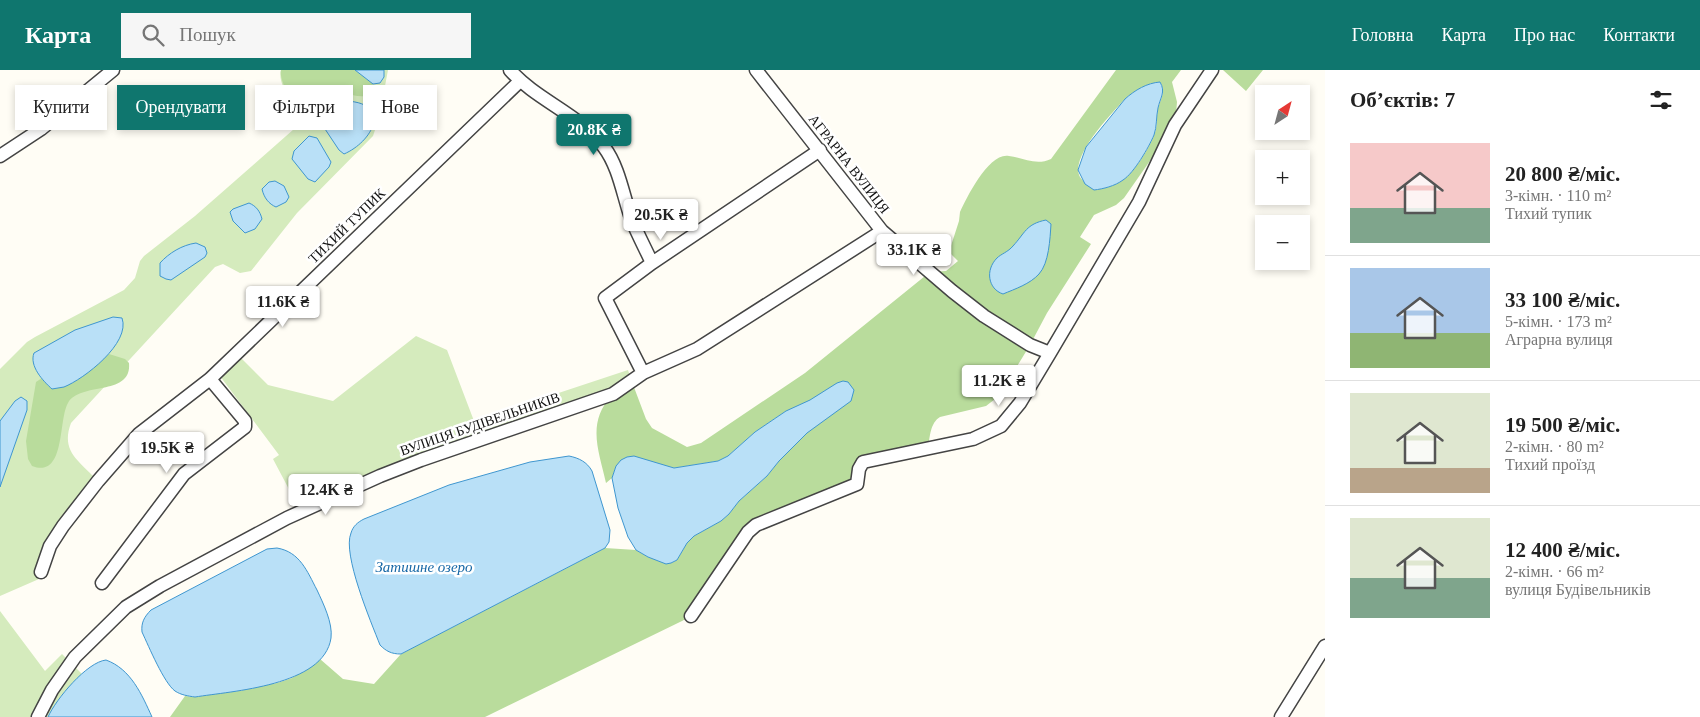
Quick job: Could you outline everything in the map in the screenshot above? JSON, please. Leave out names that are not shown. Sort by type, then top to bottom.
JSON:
[{"type":"street","points":[[0,156],[41,129],[113,70]]},
{"type":"street","points":[[510,70],[520,81],[585,128],[604,147],[612,160],[631,219],[652,263]]},
{"type":"street","name":"АГРАРНА ВУЛИЦЯ","points":[[756,70],[882,231],[984,316],[1030,345],[1050,353]]},
{"type":"street","points":[[691,616],[748,532],[756,525],[857,484],[859,469],[863,462],[974,439],[1001,426],[1020,404],[1139,202],[1175,126],[1212,70]]},
{"type":"street","name":"ТИХИЙ ТУПИК","points":[[42,572],[50,546],[63,526],[98,480],[139,434],[210,379],[520,81]]},
{"type":"street","points":[[643,374],[605,298],[652,263],[820,150]]},
{"type":"street","name":"ВУЛИЦЯ БУДІВЕЛЬНИКІВ","points":[[38,717],[52,690],[75,657],[126,607],[160,586],[287,518],[346,491],[421,460],[613,394],[643,374],[697,349],[882,231]]},
{"type":"street","points":[[102,583],[184,474],[245,427],[245,421],[210,379]]},
{"type":"street","points":[[1281,717],[1325,646]]},
{"type":"green space","points":[[281,70],[388,70],[385,85],[363,85],[363,130],[375,130],[373,136],[297,213],[251,271],[240,273],[223,264],[215,267],[71,423],[68,433],[70,449],[79,462],[98,481],[50,546],[39,579],[0,596],[0,369],[27,342],[124,290],[135,278],[140,261],[144,256],[195,216],[293,130],[353,130],[353,85],[282,85],[280,76]]},
{"type":"green space","points":[[281,70],[355,70],[373,84],[363,85],[363,96],[361,96],[353,95],[353,85],[284,85]]},
{"type":"green space","points":[[1116,70],[1181,70],[1172,82],[1177,102],[1175,125],[1124,198],[1116,205],[1094,215],[1080,237],[1091,244],[1047,313],[999,396],[986,406],[940,417],[932,427],[928,448],[863,462],[857,484],[756,525],[691,616],[485,717],[170,717],[185,696],[195,697],[277,683],[292,678],[320,659],[343,679],[374,684],[401,654],[605,548],[636,550],[648,557],[671,563],[677,560],[687,543],[694,536],[721,521],[729,514],[739,501],[767,476],[807,433],[786,411],[755,432],[728,456],[718,461],[674,468],[664,466],[616,466],[612,478],[606,483],[598,448],[597,427],[599,416],[612,395],[632,382],[646,419],[652,428],[687,447],[701,443],[805,373],[930,272],[946,271],[958,261],[949,252],[960,212],[980,177],[994,161],[1001,157],[1009,156],[1035,162],[1051,159]],"holes":[[[1160,82],[1163,89],[1162,95],[1158,108],[1155,132],[1149,146],[1127,177],[1109,187],[1094,190],[1081,179],[1078,168],[1086,147],[1102,125],[1129,96],[1141,88]]]},
{"type":"green space","points":[[1223,70],[1263,70],[1246,91]]},
{"type":"green space","points":[[416,336],[447,350],[474,421],[628,370],[632,382],[301,512],[273,459],[279,455],[217,372],[240,357],[268,385],[333,401]]},
{"type":"green space","points":[[109,354],[125,359],[129,363],[128,374],[123,380],[114,385],[74,396],[68,403],[65,411],[56,456],[51,464],[43,468],[32,466],[28,459],[26,441],[36,382],[42,378],[45,383],[74,381]]},
{"type":"green space","points":[[0,611],[45,671],[62,654],[82,674],[62,695],[48,717],[0,717]]},
{"type":"water","points":[[355,70],[384,70],[384,77],[380,83],[373,84]]},
{"type":"water","points":[[1160,82],[1163,92],[1158,108],[1155,132],[1149,146],[1136,166],[1127,177],[1113,186],[1094,190],[1085,184],[1078,170],[1086,147],[1125,99],[1141,88]]},
{"type":"water","points":[[353,102],[361,104],[363,105],[363,130],[370,130],[369,133],[363,141],[344,154],[339,150],[326,130],[353,130]]},
{"type":"water","points":[[309,136],[317,138],[331,162],[329,167],[315,182],[308,179],[292,159],[294,151]]},
{"type":"water","points":[[275,181],[284,186],[289,197],[286,202],[276,207],[267,200],[262,189],[269,182]]},
{"type":"water","points":[[249,203],[257,209],[262,219],[255,229],[245,233],[233,221],[230,212]]},
{"type":"water","points":[[1046,220],[1051,224],[1051,230],[1045,264],[1039,274],[1022,286],[1003,294],[998,292],[991,284],[990,279],[993,263],[1011,248],[1026,230],[1034,224]]},
{"type":"water","points":[[196,243],[205,247],[207,253],[205,257],[171,280],[160,276],[160,263],[164,259],[181,248]]},
{"type":"water","points":[[113,317],[122,318],[123,328],[120,338],[113,349],[94,368],[64,387],[52,389],[41,378],[33,363],[34,353],[75,330]]},
{"type":"water","points":[[843,381],[848,382],[854,390],[851,401],[807,433],[721,521],[694,536],[687,543],[677,560],[666,564],[636,550],[628,537],[618,508],[612,478],[616,466],[621,460],[634,456],[674,468],[718,461],[728,456],[755,432],[786,411]]},
{"type":"water","points":[[21,397],[27,401],[27,410],[0,487],[0,421],[15,401]]},
{"type":"water","name":"Затишне озеро","points":[[569,456],[582,461],[592,471],[610,530],[609,542],[605,548],[401,654],[384,649],[380,645],[364,605],[350,556],[349,543],[351,533],[356,524],[364,519],[449,485],[530,462]]},
{"type":"water","points":[[277,548],[292,554],[302,563],[322,601],[331,632],[331,638],[325,654],[312,667],[295,676],[274,683],[195,697],[175,691],[162,673],[142,632],[146,615],[151,610],[267,549]]},
{"type":"water","points":[[106,660],[115,664],[129,676],[140,692],[152,717],[48,717],[58,701],[81,674],[98,662]]}]
